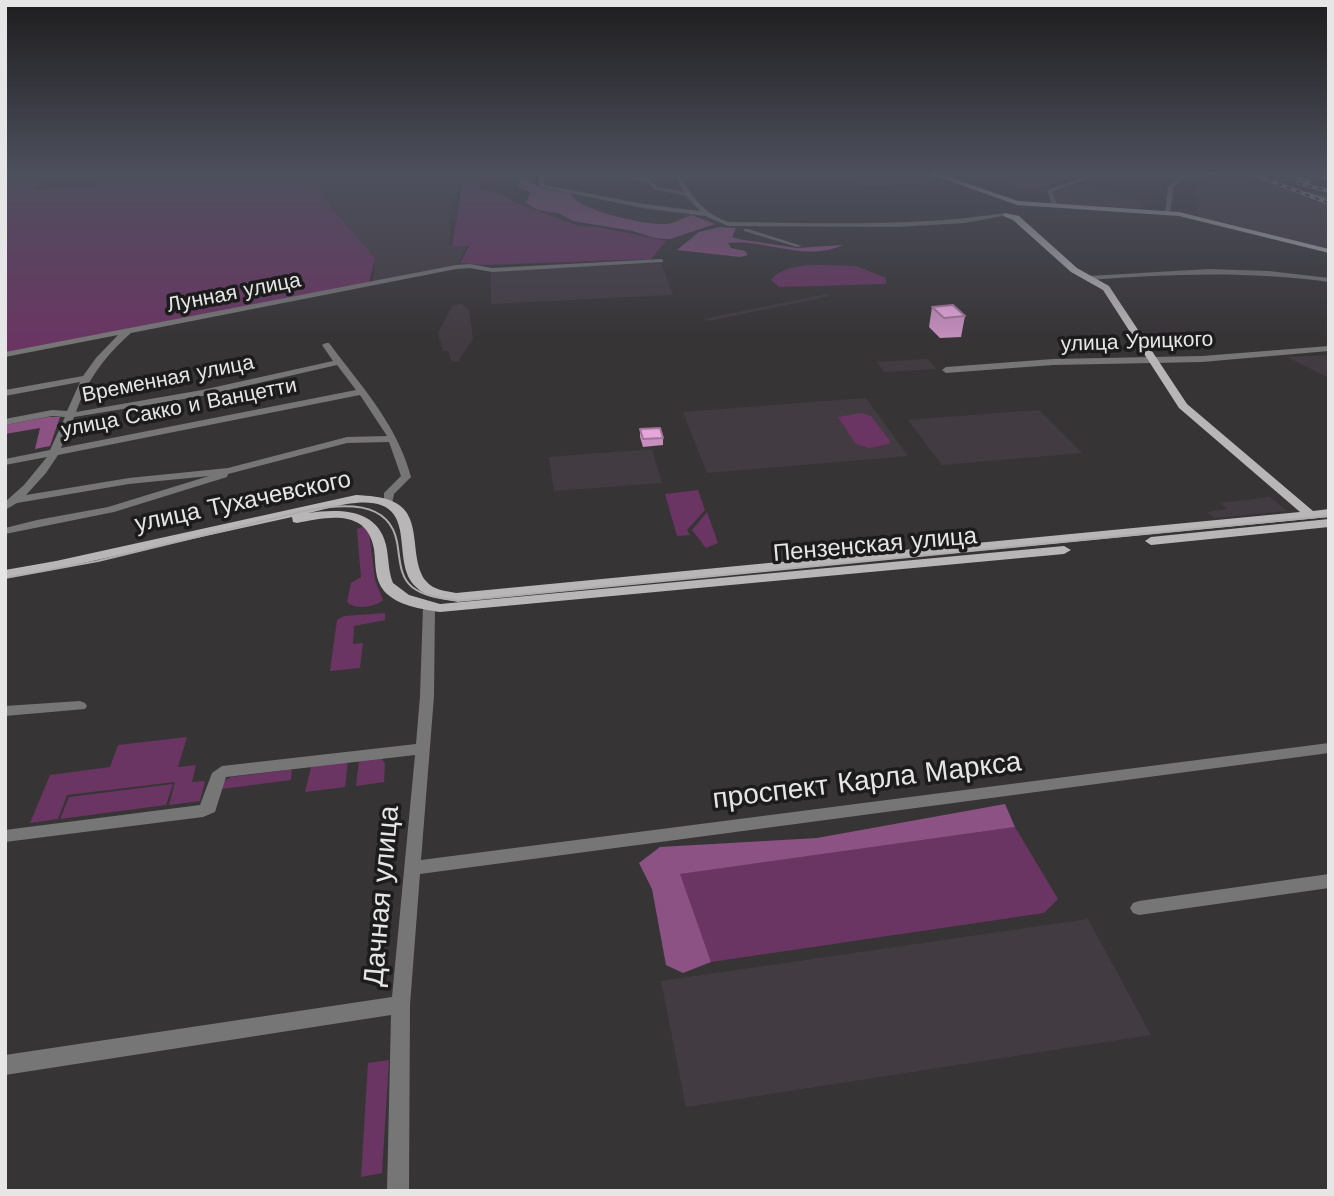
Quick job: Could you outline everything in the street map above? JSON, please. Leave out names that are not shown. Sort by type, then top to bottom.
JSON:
[{"type":"main road","points":[[1028,229],[1074,270],[1106,288],[1151,361],[1183,406],[1323,521]]},
{"type":"main road","points":[[1243,229],[1329,251]]},
{"type":"main road","name":"улица Тухачевского","points":[[5,574],[157,543],[333,502],[366,499],[388,502],[403,514],[416,576],[427,600],[403,597],[386,583],[378,533],[364,519],[340,514],[310,517],[89,568],[5,583]]},
{"type":"main road","name":"Пензенская улица","points":[[427,600],[455,608],[1323,521]]},
{"type":"street","points":[[743,229],[799,246]]},
{"type":"street","name":"Лунная улица","points":[[5,355],[470,266],[492,270],[661,261]]},
{"type":"street","points":[[1089,278],[1149,273],[1248,271],[1286,273],[1329,280]]},
{"type":"street","points":[[5,507],[16,500],[54,452],[68,414],[86,379],[102,355],[128,331]]},
{"type":"street","points":[[326,345],[360,392],[377,409],[393,439],[405,477],[389,493],[388,502]]},
{"type":"street","name":"улица Урицкого","points":[[946,370],[1053,362],[1151,361],[1329,348]]},
{"type":"street","name":"Временная улица","points":[[5,422],[52,413],[79,415],[202,393],[338,362]]},
{"type":"street","points":[[5,393],[86,379]]},
{"type":"street","name":"улица Сакко и Ванцетти","points":[[5,462],[360,392]]},
{"type":"street","points":[[16,500],[129,481],[228,471],[347,440],[393,439]]},
{"type":"street","points":[[5,531],[149,500],[225,475],[228,471]]},
{"type":"street","name":"Дачная улица","points":[[398,1191],[401,1005],[423,749],[427,600]]},
{"type":"street","points":[[5,711],[80,706]]},
{"type":"street","name":"проспект Карла Маркса","points":[[411,868],[1329,748]]},
{"type":"street","points":[[5,836],[203,811],[209,808],[216,777],[222,772],[423,749]]},
{"type":"street","points":[[1139,908],[1329,881]]},
{"type":"street","points":[[5,1065],[401,1005]]},
{"type":"shaded area","points":[[6,229],[350,229],[375,258],[369,283],[5,352]]},
{"type":"shaded area","points":[[350,229],[451,229],[450,247],[467,246],[457,266],[373,282],[375,258]]},
{"type":"shaded area","points":[[455,229],[607,229],[666,241],[651,259],[485,265],[460,263],[469,246],[452,247]]},
{"type":"shaded area","points":[[620,229],[701,229],[670,239],[655,238]]},
{"type":"shaded area","points":[[736,229],[732,237],[738,239],[797,248],[843,245],[814,252],[741,242],[728,243],[731,248],[745,251],[748,255],[740,257],[677,250],[699,232]]},
{"type":"shaded area","points":[[1247,229],[1329,229],[1329,250]]},
{"type":"shaded area","points":[[661,263],[673,295],[491,304],[491,271]]},
{"type":"shaded area","points":[[799,266],[856,266],[886,278],[886,284],[779,287],[771,280],[778,273]]},
{"type":"shaded area","points":[[827,294],[831,296],[708,321],[704,319]]},
{"type":"shaded area","points":[[462,304],[469,310],[473,339],[458,361],[452,362],[448,351],[443,351],[438,333],[453,305]]},
{"type":"shaded area","points":[[1329,355],[1329,378],[1287,357]]},
{"type":"shaded area","points":[[928,359],[936,369],[884,372],[877,362]]},
{"type":"shaded area","points":[[866,398],[908,456],[707,473],[683,412]]},
{"type":"shaded area","points":[[1039,410],[1082,453],[942,465],[908,420]]},
{"type":"shaded area","points":[[862,413],[871,416],[890,441],[889,444],[869,448],[856,444],[838,417]]},
{"type":"shaded area","points":[[60,417],[50,446],[35,449],[40,428],[5,434],[5,425]]},
{"type":"shaded area","points":[[652,449],[662,483],[554,491],[549,457]]},
{"type":"shaded area","points":[[698,490],[705,510],[687,530],[690,535],[677,536],[665,494]]},
{"type":"shaded area","points":[[1270,497],[1287,511],[1214,518],[1207,512],[1227,509],[1221,503]]},
{"type":"shaded area","points":[[707,512],[718,543],[706,548],[692,530]]},
{"type":"shaded area","points":[[364,526],[369,532],[375,580],[383,600],[360,607],[347,602],[351,583],[361,577],[357,529]]},
{"type":"shaded area","points":[[385,613],[385,620],[354,626],[353,644],[363,643],[360,668],[330,671],[337,620],[344,616]]},
{"type":"shaded area","points":[[187,737],[178,767],[196,765],[192,782],[205,781],[200,801],[169,805],[175,782],[67,795],[58,819],[30,823],[50,775],[110,767],[118,745]]},
{"type":"shaded area","points":[[382,759],[385,764],[384,782],[356,786],[359,760]]},
{"type":"shaded area","points":[[348,761],[345,787],[305,792],[311,767]]},
{"type":"shaded area","points":[[292,770],[291,780],[222,789],[223,782],[231,777]]},
{"type":"shaded area","points":[[173,784],[166,805],[60,819],[69,797]]},
{"type":"shaded area","points":[[1005,804],[1015,827],[680,874],[711,962],[683,973],[666,965],[652,889],[639,863],[660,847],[817,838]]},
{"type":"shaded area","points":[[1015,827],[1058,899],[1044,913],[711,962],[679,874]]},
{"type":"shaded area","points":[[1088,919],[1151,1035],[686,1107],[661,981]]},
{"type":"shaded area","points":[[389,1060],[382,1173],[361,1177],[368,1063]]},
{"type":"building","points":[[953,305],[965,316],[944,318],[932,307]]},
{"type":"building","points":[[660,428],[663,438],[643,439],[640,429]]},
{"type":"tram line","points":[[5,578],[98,561],[308,510],[335,506],[362,508],[374,511],[384,518],[392,528],[402,572],[408,583],[422,593],[458,601],[1329,516]]}]
